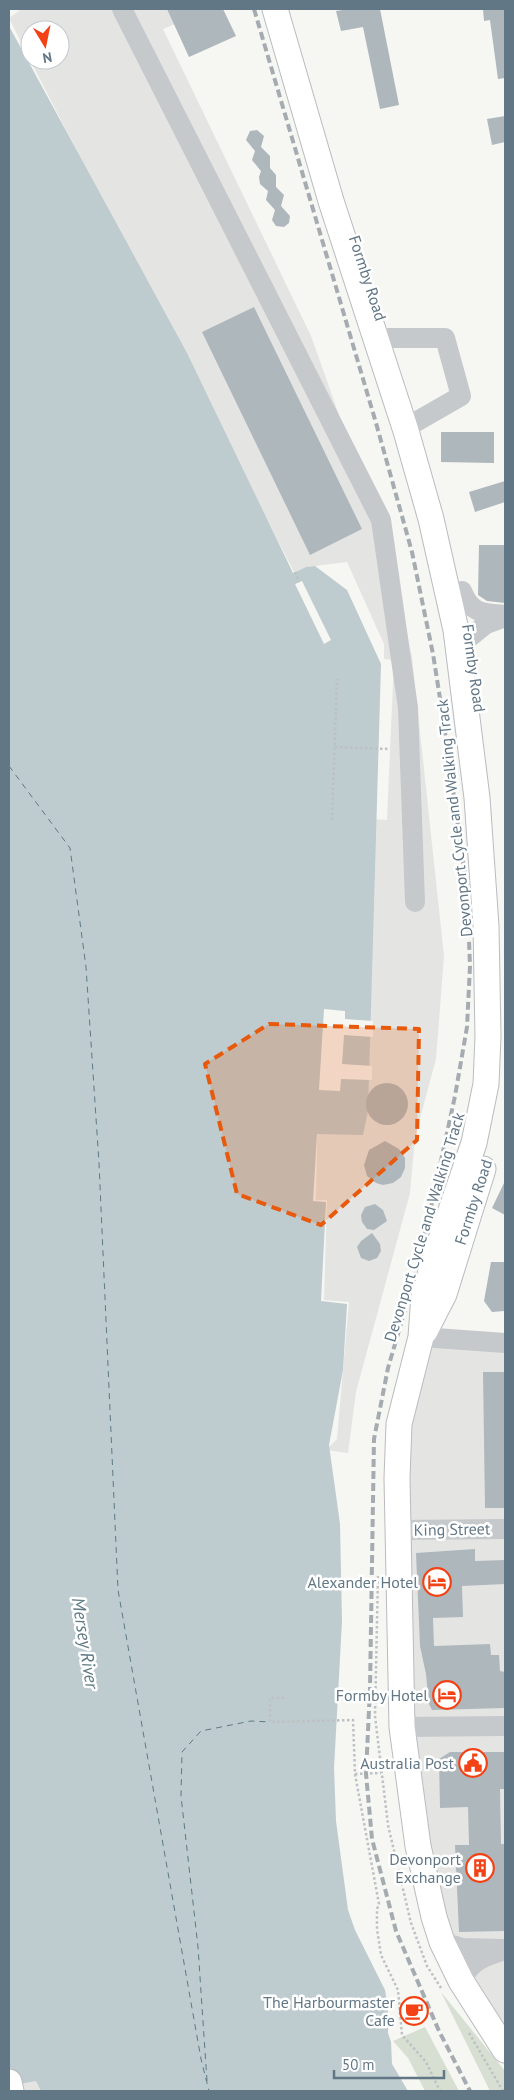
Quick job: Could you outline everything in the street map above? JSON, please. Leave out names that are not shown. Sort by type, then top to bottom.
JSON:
[{"type":"main road","name":"Formby Road","points":[[276,9],[331,201],[406,431],[432,519],[456,630],[477,798],[486,926],[488,1036],[486,1084],[474,1143],[424,1295],[421,1337],[399,1424],[397,1469],[402,1727],[418,1846],[428,1898],[442,1942],[451,1986],[505,2050]]},
{"type":"main road","name":"Formby Road","points":[[290,9],[331,161],[448,525],[462,591],[479,700],[496,879],[504,997],[503,1074],[499,1112],[489,1151],[444,1294],[438,1309],[421,1337]]},
{"type":"main road","points":[[9,2082],[11,2091]]},
{"type":"street","points":[[122,9],[381,520],[408,708],[415,902]]},
{"type":"street","points":[[388,338],[445,338],[461,396],[414,423]]},
{"type":"street","points":[[462,591],[467,603],[474,609],[505,616]]},
{"type":"street","points":[[470,637],[486,624],[505,616]]},
{"type":"street","points":[[421,1337],[505,1343]]},
{"type":"street","name":"King Street","points":[[398,1530],[505,1528]]},
{"type":"street","points":[[402,1727],[505,1726]]},
{"type":"street","points":[[442,1942],[463,1948],[505,1949]]},
{"type":"street","points":[[451,1986],[469,1967],[484,1957],[505,1949]]},
{"type":"path","points":[[295,572],[300,582]]},
{"type":"path","points":[[332,820],[337,679]]},
{"type":"path","points":[[335,747],[390,749]]},
{"type":"path","points":[[378,1576],[375,1716],[388,1825],[411,1923],[427,1966],[451,1986]]},
{"type":"path","points":[[284,1698],[270,1698],[270,1722],[353,1720],[356,1774],[379,1904],[377,1908],[377,1929],[381,1954],[398,1990],[402,2035],[426,2062],[440,2091]]},
{"type":"path","points":[[356,1774],[382,1773]]},
{"type":"path","points":[[467,2029],[504,2091]]},
{"type":"highlighted area","points":[[269,1024],[419,1029],[417,1140],[321,1225],[237,1194],[205,1064]]},
{"type":"shaded area","points":[[22,9],[212,9],[163,29],[311,336],[391,561],[412,657],[444,956],[436,1059],[415,1137],[410,1193],[356,1392],[348,1453],[326,1450],[337,1439],[349,1302],[324,1300],[327,1200],[316,1200],[320,1004],[371,819],[387,820],[394,660],[384,659],[384,644],[347,562],[307,567],[294,572],[35,70],[70,70],[70,20],[20,20],[20,40],[9,18]]},
{"type":"shaded area","points":[[421,1337],[505,1342],[505,2050],[425,1883],[399,1541]]},
{"type":"shaded area","points":[[441,1992],[505,2071],[505,2091],[490,2091]]},
{"type":"shaded area","points":[[425,2027],[459,2091],[425,2091],[408,2058],[393,2041]]},
{"type":"shaded area","points":[[9,2056],[34,2076],[42,2091],[9,2091]]},
{"type":"water","name":"Mersey River","points":[[9,26],[20,46],[20,70],[33,70],[187,353],[293,573],[306,567],[315,566],[347,590],[381,664],[368,1111],[363,1135],[317,1134],[313,1201],[326,1202],[321,1301],[347,1304],[343,1370],[329,1445],[340,1524],[342,1621],[334,1768],[336,1821],[348,1910],[355,1930],[385,1990],[392,2064],[408,2091],[41,2091],[36,2081],[9,2084]]},
{"type":"pier","points":[[302,581],[331,640],[324,644],[295,584]]},
{"type":"pier","points":[[324,1009],[345,1011],[345,1019],[373,1021],[373,1037],[344,1035],[342,1064],[372,1066],[372,1080],[341,1079],[340,1091],[319,1090]]},
{"type":"building","points":[[167,9],[223,9],[236,36],[189,57]]},
{"type":"building","points":[[380,9],[399,105],[380,109],[363,27],[341,31],[336,11]]},
{"type":"building","points":[[483,9],[505,9],[505,78],[498,79],[490,20],[484,21]]},
{"type":"building","points":[[505,116],[505,142],[492,145],[487,119]]},
{"type":"building","points":[[257,130],[264,136],[261,147],[270,156],[270,168],[276,175],[276,187],[284,195],[281,206],[290,216],[289,223],[284,227],[276,226],[272,220],[275,210],[266,200],[268,191],[260,184],[259,177],[261,171],[252,160],[255,151],[246,140],[250,131]]},
{"type":"building","points":[[254,307],[362,529],[310,555],[202,332]]},
{"type":"building","points":[[441,432],[494,432],[494,463],[441,462]]},
{"type":"building","points":[[505,481],[505,502],[475,512],[469,492]]},
{"type":"building","points":[[479,545],[505,545],[505,603],[487,601],[478,595]]},
{"type":"building","points":[[387,1083],[402,1089],[408,1104],[402,1119],[387,1125],[372,1119],[366,1104],[372,1089]]},
{"type":"building","points":[[385,1141],[399,1149],[405,1158],[405,1168],[401,1177],[393,1183],[383,1185],[376,1183],[367,1176],[364,1165],[369,1150]]},
{"type":"building","points":[[505,1181],[505,1215],[492,1208]]},
{"type":"building","points":[[375,1204],[383,1210],[387,1221],[374,1230],[367,1229],[362,1222],[361,1215],[365,1207]]},
{"type":"building","points":[[372,1233],[380,1244],[381,1251],[377,1258],[369,1261],[361,1258],[357,1247],[361,1241]]},
{"type":"building","points":[[491,1262],[505,1262],[504,1311],[492,1312],[484,1301]]},
{"type":"building","points":[[483,1372],[505,1372],[505,1508],[485,1508]]},
{"type":"building","points":[[475,1549],[475,1561],[505,1560],[505,1584],[462,1586],[463,1617],[433,1618],[434,1646],[490,1644],[491,1655],[499,1655],[500,1671],[505,1672],[505,1708],[432,1710],[429,1704],[426,1674],[420,1646],[416,1553]]},
{"type":"building","points":[[450,1752],[505,1752],[505,1789],[500,1789],[501,1844],[505,1844],[505,1931],[459,1932],[455,1845],[469,1845],[468,1807],[440,1808],[439,1759]]},
{"type":"ferry route","points":[[9,766],[70,848],[86,967],[99,1163],[118,1590],[201,2059],[209,2091]]},
{"type":"ferry route","points":[[207,2081],[198,1947],[181,1796],[182,1752],[201,1731],[251,1721],[270,1722]]},
{"type":"railway","points":[[254,9],[412,552],[433,654],[467,890],[470,966],[467,1027],[455,1096],[419,1262],[388,1368],[374,1439],[370,1688],[366,1774],[372,1839],[396,1931],[439,2031],[470,2091]]},
{"type":"place","name":"Alexander Hotel","points":[[437,1582]]},
{"type":"place","name":"Formby Hotel","points":[[447,1695]]},
{"type":"place","name":"Australia Post","points":[[473,1763]]},
{"type":"place","name":"Devonport Exchange","points":[[480,1868]]},
{"type":"place","name":"The Harbourmaster Cafe","points":[[414,2011]]}]
